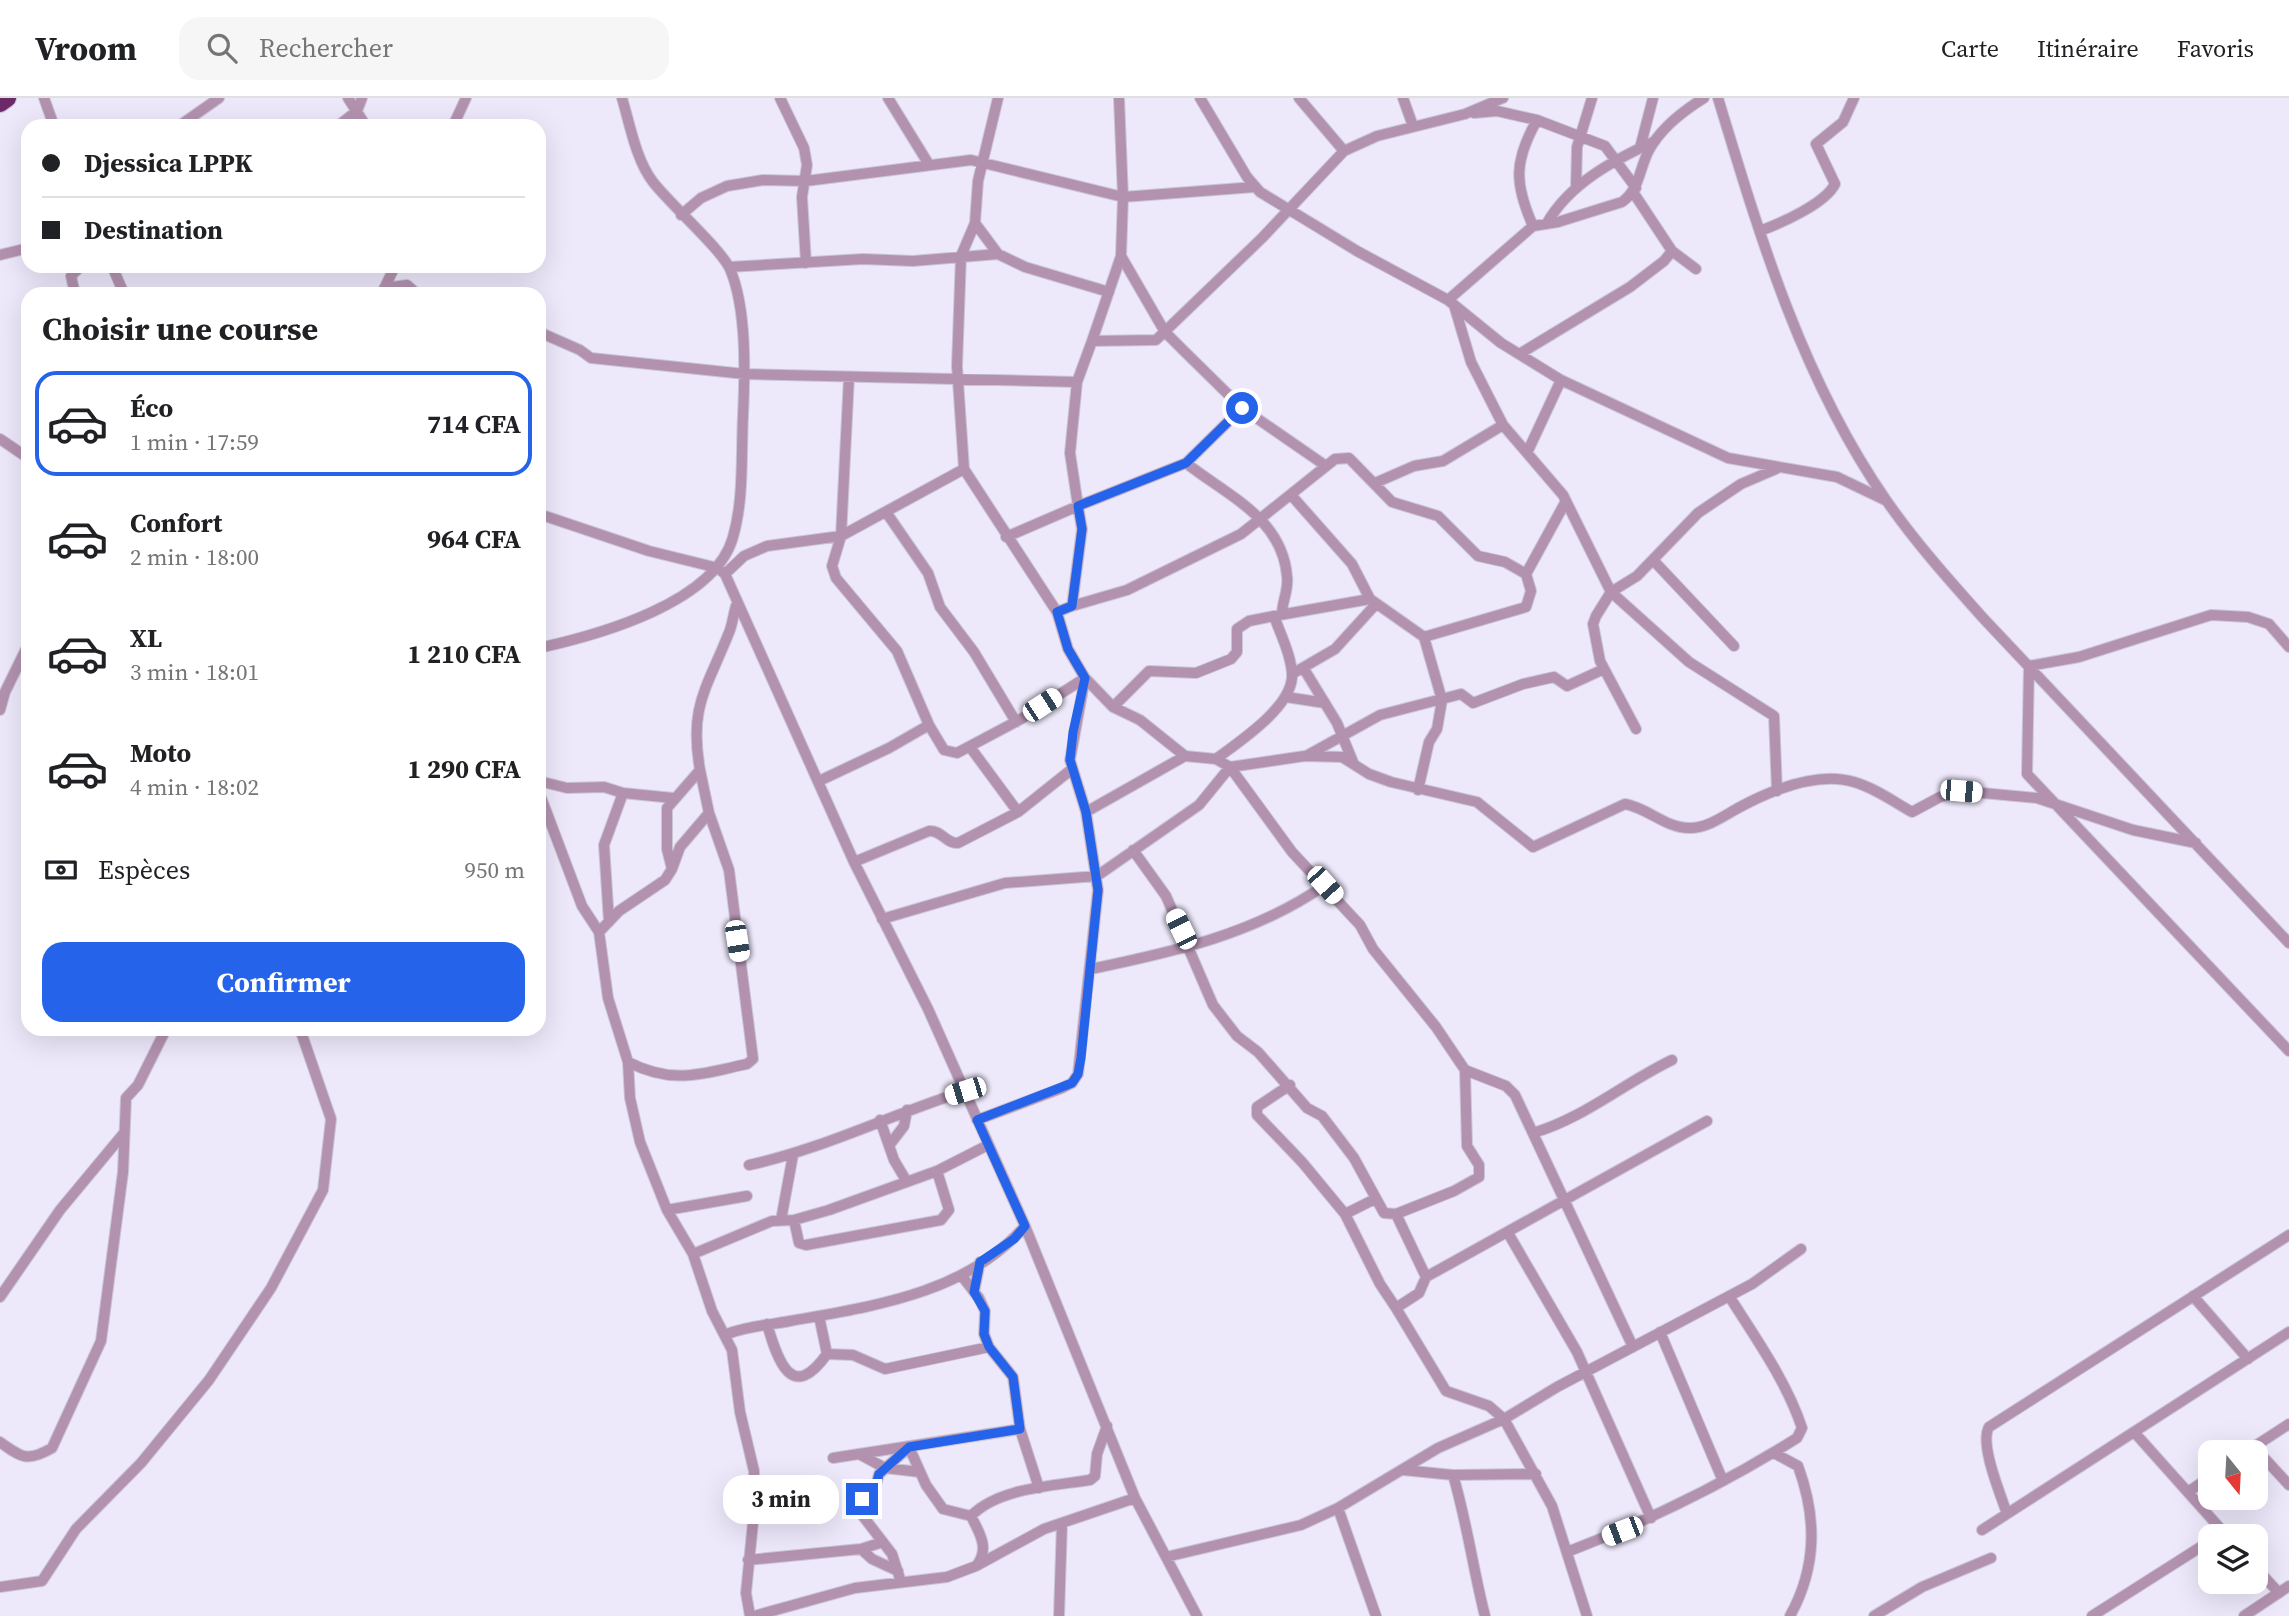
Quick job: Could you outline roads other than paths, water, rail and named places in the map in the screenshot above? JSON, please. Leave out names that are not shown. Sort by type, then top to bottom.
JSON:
[{"type":"highway","points":[[0,103],[7,98]]},
{"type":"street","points":[[44,98],[52,119]]},
{"type":"street","points":[[189,119],[219,98]]},
{"type":"street","points":[[348,98],[362,119]]},
{"type":"street","points":[[347,119],[357,111],[362,98]]},
{"type":"street","points":[[456,119],[466,98]]},
{"type":"street","points":[[622,98],[639,154],[651,179],[729,267],[738,296],[745,374],[738,511],[733,540],[721,571],[854,862],[918,986],[965,1091],[1025,1226],[1135,1498],[1197,1616]]},
{"type":"street","points":[[779,98],[804,148],[806,181],[802,197],[806,262]]},
{"type":"street","points":[[888,98],[928,163]]},
{"type":"street","points":[[998,98],[978,181],[975,223],[961,256],[957,366],[964,469],[1057,612],[1068,649],[1085,678],[1113,707],[1140,720],[1185,756],[1216,759],[1230,767],[1292,852],[1360,925],[1373,949],[1436,1027],[1465,1070],[1467,1146],[1479,1165],[1479,1177],[1454,1191],[1395,1214],[1384,1213],[1354,1158],[1322,1116],[1307,1108],[1290,1085],[1237,1036],[1213,1005],[1167,896],[1133,850]]},
{"type":"street","points":[[1072,606],[1082,529],[1070,453],[1077,382],[1121,256],[1123,197],[1119,98]]},
{"type":"street","points":[[1200,98],[1255,187],[1287,210],[1451,302],[1501,343],[1561,380],[1728,458],[1776,469],[1837,477],[1886,500]]},
{"type":"street","points":[[1299,98],[1344,151]]},
{"type":"street","points":[[1404,98],[1413,126]]},
{"type":"street","points":[[1465,114],[1503,98]]},
{"type":"street","points":[[1576,188],[1580,135],[1592,98]]},
{"type":"street","points":[[1640,148],[1653,98]]},
{"type":"street","points":[[1451,302],[1533,226],[1622,202],[1634,190],[1648,152],[1655,141],[1684,110],[1704,98]]},
{"type":"street","points":[[1718,98],[1791,321],[1815,377],[1886,500],[1936,565],[2289,943]]},
{"type":"street","points":[[1760,231],[1796,217],[1811,204],[1830,194],[1835,184],[1816,144],[1843,122],[1854,98]]},
{"type":"street","points":[[1092,341],[1156,340],[1344,151],[1413,126],[1465,114],[1497,111],[1537,120],[1605,146],[1616,159],[1672,251],[1696,270]]},
{"type":"street","points":[[1533,226],[1521,199],[1518,174],[1524,143],[1537,120]]},
{"type":"street","points":[[1547,223],[1555,210],[1576,188],[1616,159],[1655,141]]},
{"type":"street","points":[[681,215],[701,198],[727,186],[763,180],[806,181],[928,163],[959,164],[971,160],[1123,197],[1255,187]]},
{"type":"street","points":[[975,223],[998,254],[1025,267],[1109,292]]},
{"type":"street","points":[[0,255],[21,250]]},
{"type":"street","points":[[1521,354],[1630,287],[1664,261],[1672,251]]},
{"type":"street","points":[[729,267],[863,259],[913,261],[998,254]]},
{"type":"street","points":[[1121,256],[1166,332],[1242,408],[1326,466]]},
{"type":"street","points":[[1451,302],[1471,362],[1503,425],[1566,501],[1611,592],[1689,662],[1774,716],[1777,791]]},
{"type":"street","points":[[546,335],[580,349],[592,358],[745,374],[1077,382]]},
{"type":"street","points":[[849,377],[841,536],[832,566],[836,578],[897,651],[929,725],[944,750],[957,753],[970,747],[1016,722],[1085,678]]},
{"type":"street","points":[[1527,453],[1561,380]]},
{"type":"street","points":[[1006,537],[1186,463],[1242,408]]},
{"type":"street","points":[[1375,483],[1414,466],[1443,461],[1503,425]]},
{"type":"street","points":[[0,439],[21,453]]},
{"type":"street","points":[[1057,612],[1127,590],[1241,534],[1262,520],[1335,459],[1349,458],[1392,502],[1437,516],[1478,556],[1505,562],[1526,574],[1531,600],[1520,611],[1423,637]]},
{"type":"street","points":[[1186,463],[1262,520],[1280,542],[1288,580],[1278,615],[1292,674],[1286,697],[1255,729],[1216,759]]},
{"type":"street","points":[[546,646],[598,633],[630,620],[689,593],[744,556],[767,546],[841,536],[964,469]]},
{"type":"street","points":[[1636,729],[1604,669],[1593,624],[1611,592],[1637,576],[1714,502],[1741,484],[1776,469]]},
{"type":"street","points":[[1292,496],[1352,565],[1373,602],[1423,637],[1442,700],[1437,729],[1429,742],[1418,790]]},
{"type":"street","points":[[1526,574],[1566,501]]},
{"type":"street","points":[[886,512],[928,573],[940,607],[974,652],[1016,722]]},
{"type":"street","points":[[546,516],[649,551],[721,571]]},
{"type":"street","points":[[1653,559],[1734,646]]},
{"type":"street","points":[[1113,707],[1149,671],[1196,673],[1231,659],[1237,652],[1237,629],[1249,621],[1373,602]]},
{"type":"street","points":[[1292,674],[1335,649],[1373,602]]},
{"type":"street","points":[[628,1062],[649,1073],[679,1078],[747,1064],[753,1059],[729,870],[709,813],[700,770],[695,725],[704,686],[730,633],[737,603]]},
{"type":"street","points":[[2029,666],[2079,657],[2211,615],[2248,617],[2269,624],[2289,647]]},
{"type":"street","points":[[0,710],[5,692],[21,659]]},
{"type":"street","points":[[2029,666],[2027,774],[2289,1051]]},
{"type":"street","points":[[1304,669],[1342,734],[1353,762]]},
{"type":"street","points":[[1305,756],[1380,715],[1461,694],[1473,703],[1523,684],[1554,677],[1567,685],[1575,684],[1604,669]]},
{"type":"street","points":[[977,1120],[1072,1083],[1078,1074],[1098,890],[1086,812],[1072,769],[1070,751],[1085,678]]},
{"type":"street","points":[[1286,697],[1325,703]]},
{"type":"street","points":[[819,781],[890,748],[929,725]]},
{"type":"street","points":[[970,747],[1018,812]]},
{"type":"street","points":[[1086,812],[1185,756]]},
{"type":"street","points":[[882,919],[1005,883],[1097,876],[1199,805],[1230,767],[1305,756],[1342,757],[1369,774],[1418,790],[1477,802],[1532,847],[1625,804],[1672,826],[1692,828],[1777,791],[1827,779],[1861,785],[1912,812],[1940,797],[1961,791],[2037,798],[2133,830],[2196,843]]},
{"type":"street","points":[[854,862],[929,831],[936,831],[949,841],[958,843],[1018,812],[1072,769]]},
{"type":"street","points":[[672,869],[665,819],[673,798],[700,770]]},
{"type":"street","points":[[546,783],[567,788],[604,787],[623,793],[673,798]]},
{"type":"street","points":[[609,922],[604,845],[623,793]]},
{"type":"street","points":[[546,811],[582,906],[599,932],[608,998],[628,1062],[636,1127],[667,1210],[693,1254],[712,1311],[727,1334],[754,1471],[754,1512],[746,1593],[752,1616],[900,1576],[947,1577],[976,1566],[1044,1529],[1135,1498]]},
{"type":"street","points":[[599,932],[619,911],[665,880],[680,847],[709,813]]},
{"type":"street","points":[[1090,969],[1189,947],[1245,929],[1325,885]]},
{"type":"street","points":[[2278,931],[2289,923]]},
{"type":"street","points":[[0,1443],[19,1456],[35,1458],[52,1448],[101,1341],[123,1172],[126,1098],[138,1085],[162,1036]]},
{"type":"street","points":[[0,1587],[43,1581],[76,1529],[141,1463],[209,1380],[271,1288],[323,1190],[331,1119],[302,1036]]},
{"type":"street","points":[[1534,1133],[1573,1119],[1593,1104],[1672,1060]]},
{"type":"street","points":[[1465,1070],[1506,1086],[1515,1095],[1563,1203],[1633,1347]]},
{"type":"street","points":[[1290,1085],[1256,1107],[1256,1115],[1302,1162],[1345,1214],[1380,1284],[1446,1391],[1489,1406],[1504,1419],[1552,1506],[1587,1616]]},
{"type":"street","points":[[749,1166],[793,1155],[880,1120],[965,1091]]},
{"type":"street","points":[[891,1143],[904,1126],[907,1110]]},
{"type":"street","points":[[880,1120],[891,1143],[894,1160],[907,1182]]},
{"type":"street","points":[[1396,1308],[1419,1293],[1426,1277],[1707,1121]]},
{"type":"street","points":[[0,1297],[60,1210],[124,1133]]},
{"type":"street","points":[[693,1254],[781,1220],[794,1220],[937,1171],[988,1145]]},
{"type":"street","points":[[781,1220],[793,1155]]},
{"type":"street","points":[[794,1220],[797,1238],[806,1245],[941,1220],[947,1217],[949,1210],[937,1171]]},
{"type":"street","points":[[667,1210],[747,1196]]},
{"type":"street","points":[[1345,1214],[1375,1199]]},
{"type":"street","points":[[1395,1214],[1426,1277]]},
{"type":"street","points":[[727,1334],[911,1297],[961,1275],[1014,1239],[1025,1226]]},
{"type":"street","points":[[1508,1233],[1577,1352],[1651,1518]]},
{"type":"street","points":[[2007,1514],[1989,1457],[1986,1439],[1989,1427],[2289,1236]]},
{"type":"street","points":[[1166,1557],[1301,1525],[1338,1508],[1438,1448],[1504,1419],[1585,1372],[1729,1296],[1773,1270],[1801,1249]]},
{"type":"street","points":[[974,1292],[980,1262]]},
{"type":"street","points":[[961,1275],[985,1311],[984,1334],[989,1347],[1013,1377],[1020,1429],[1040,1488]]},
{"type":"street","points":[[1567,1552],[1651,1518],[1723,1481],[1797,1438],[1802,1428],[1756,1338],[1729,1296]]},
{"type":"street","points":[[2193,1296],[2248,1359]]},
{"type":"street","points":[[819,1316],[827,1354]]},
{"type":"street","points":[[767,1324],[773,1347],[790,1374],[803,1378],[811,1374],[827,1354]]},
{"type":"street","points":[[1660,1332],[1723,1481]]},
{"type":"street","points":[[1982,1530],[2289,1332]]},
{"type":"street","points":[[827,1354],[853,1355],[885,1369],[989,1347]]},
{"type":"street","points":[[2265,1440],[2289,1424]]},
{"type":"street","points":[[971,1516],[978,1508],[996,1499],[1090,1480],[1095,1476],[1097,1454],[1107,1426]]},
{"type":"street","points":[[833,1458],[1020,1429]]},
{"type":"street","points":[[2134,1432],[2214,1524]]},
{"type":"street","points":[[900,1576],[892,1554],[858,1506],[885,1468],[901,1458],[909,1447]]},
{"type":"street","points":[[909,1447],[920,1472],[943,1509],[971,1516]]},
{"type":"street","points":[[1774,1453],[1798,1466],[1812,1534],[1809,1567],[1790,1616]]},
{"type":"street","points":[[861,1454],[885,1468],[920,1472]]},
{"type":"street","points":[[2268,1466],[2289,1485]]},
{"type":"street","points":[[1403,1470],[1453,1475],[1536,1474]]},
{"type":"street","points":[[1453,1475],[1485,1616]]},
{"type":"street","points":[[2188,1492],[2198,1485]]},
{"type":"street","points":[[1338,1508],[1376,1616]]},
{"type":"street","points":[[971,1516],[982,1539],[982,1558],[976,1566]]},
{"type":"street","points":[[1059,1616],[1062,1590],[1062,1523]]},
{"type":"street","points":[[748,1560],[861,1549],[883,1542]]},
{"type":"street","points":[[861,1549],[900,1576]]},
{"type":"street","points":[[2092,1616],[2198,1549]]},
{"type":"street","points":[[1874,1616],[1937,1580],[1991,1558]]},
{"type":"street","points":[[2268,1581],[2279,1593]]},
{"type":"street","points":[[2244,1616],[2289,1586]]}]
